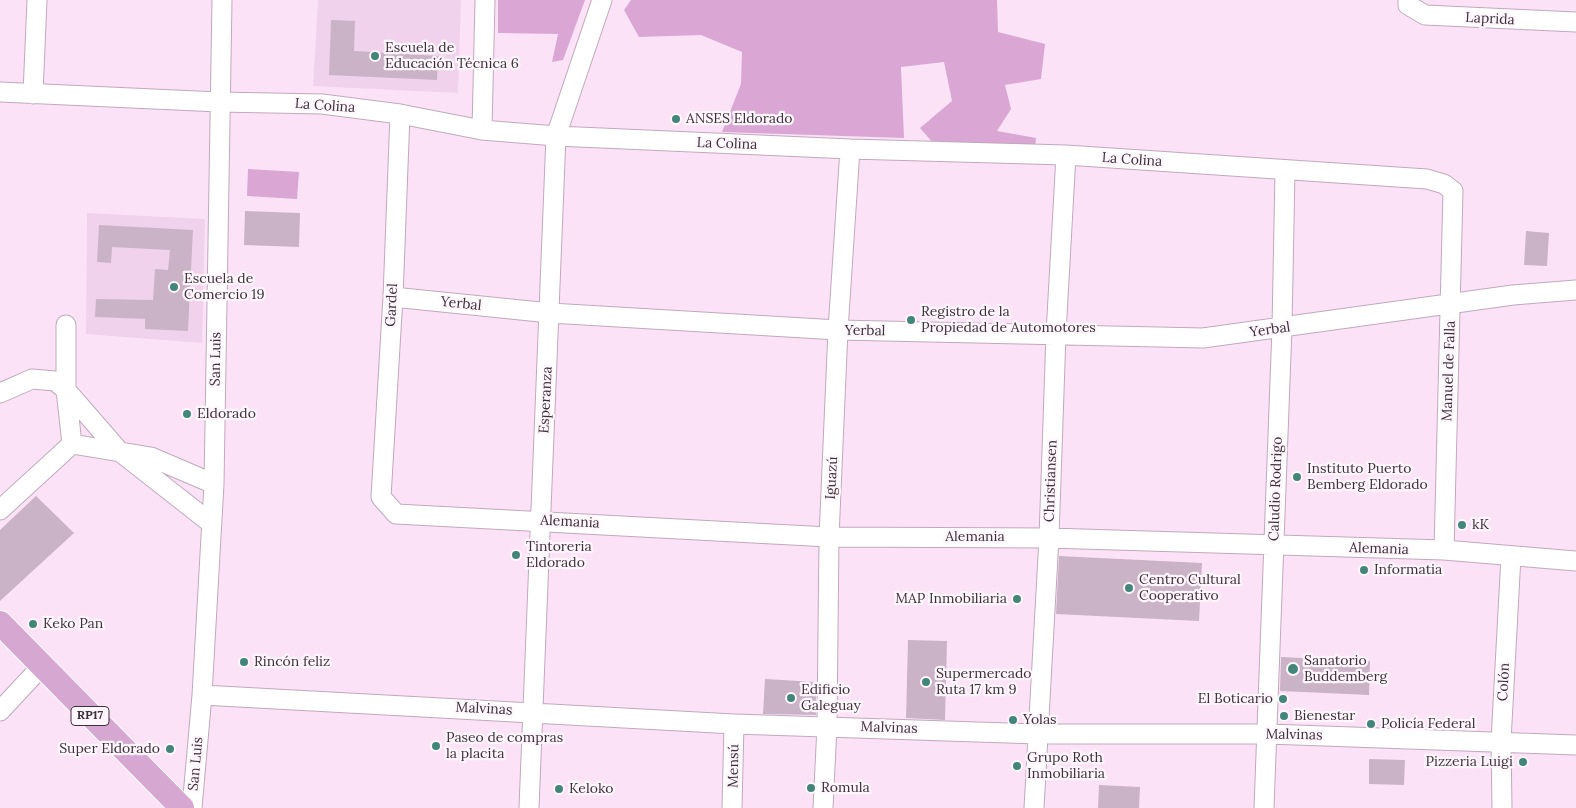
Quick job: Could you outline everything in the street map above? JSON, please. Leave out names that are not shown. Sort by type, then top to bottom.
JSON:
[{"type":"main road","name":"RP17","points":[[0,623],[41,667],[182,808]]},
{"type":"street","points":[[33,94],[37,0]]},
{"type":"street","name":"San Luis","points":[[192,808],[202,695],[214,484],[222,0]]},
{"type":"street","points":[[482,130],[485,0]]},
{"type":"street","name":"Esperanza","points":[[529,808],[556,136],[602,0]]},
{"type":"street","name":"Laprida","points":[[1408,2],[1425,16],[1576,22]]},
{"type":"street","name":"La Colina","points":[[0,92],[219,102],[322,104],[400,114],[482,130],[556,136],[850,149],[1066,155],[1427,179],[1444,184],[1453,191]]},
{"type":"street","name":"Gardel","points":[[381,497],[393,297],[400,114]]},
{"type":"street","name":"Iguazú","points":[[823,808],[828,726],[829,537],[838,330],[850,149]]},
{"type":"street","name":"Christiansen","points":[[1034,808],[1049,538],[1056,334],[1066,155]]},
{"type":"street","name":"Caludio Rodrigo","points":[[1264,808],[1282,328],[1285,170]]},
{"type":"street","name":"Manuel de Falla","points":[[1444,550],[1453,191]]},
{"type":"street","name":"Yerbal","points":[[393,297],[550,313],[838,330],[1203,338],[1513,295],[1576,290]]},
{"type":"street","points":[[66,325],[66,390],[72,444]]},
{"type":"street","points":[[0,393],[32,380],[55,381],[66,390],[119,451],[212,524]]},
{"type":"street","points":[[72,444],[151,457],[214,484]]},
{"type":"street","points":[[0,510],[72,444]]},
{"type":"street","name":"Alemania","points":[[381,497],[396,514],[540,520],[829,537],[1049,538],[1444,550],[1576,561]]},
{"type":"street","name":"Colón","points":[[1502,808],[1501,741],[1510,556]]},
{"type":"street","points":[[0,711],[41,667]]},
{"type":"street","name":"Malvinas","points":[[202,695],[734,724],[1038,734],[1268,734],[1576,745]]},
{"type":"street","name":"Mensú","points":[[732,808],[734,724]]},
{"type":"shaded area","points":[[318,0],[461,0],[458,93],[313,86]]},
{"type":"shaded area","points":[[498,0],[585,0],[563,60],[552,62],[558,34],[498,33]]},
{"type":"shaded area","points":[[631,0],[997,0],[998,32],[1045,44],[1041,79],[1005,85],[1011,109],[997,131],[1036,138],[1035,148],[934,144],[920,128],[952,101],[944,62],[901,67],[904,138],[722,132],[741,84],[742,52],[701,35],[639,37],[624,10]]},
{"type":"shaded area","points":[[248,169],[299,172],[297,199],[247,196]]},
{"type":"shaded area","points":[[87,213],[205,219],[202,343],[86,334]]},
{"type":"building","points":[[331,20],[355,21],[354,51],[438,56],[437,80],[329,75]]},
{"type":"building","points":[[245,211],[300,213],[299,247],[244,245]]},
{"type":"building","points":[[99,225],[193,230],[188,331],[145,329],[145,319],[95,317],[96,299],[153,300],[155,269],[168,270],[170,250],[112,247],[111,263],[97,262]]},
{"type":"building","points":[[1526,231],[1549,233],[1547,266],[1524,265]]},
{"type":"building","points":[[36,496],[74,533],[0,601],[0,530]]},
{"type":"building","name":"Centro Cultural Cooperativo","points":[[1059,556],[1202,563],[1199,621],[1056,614]]},
{"type":"building","name":"Supermercado Ruta 17 km 9","points":[[908,640],[947,641],[945,720],[906,718]]},
{"type":"building","points":[[1281,657],[1370,661],[1369,695],[1280,691]]},
{"type":"building","name":"Edificio Galeguay","points":[[765,679],[816,682],[816,715],[763,714]]},
{"type":"building","points":[[1369,759],[1405,760],[1404,785],[1369,784]]},
{"type":"building","points":[[1099,785],[1140,787],[1139,808],[1098,808]]},
{"type":"place","name":"Escuela de Educación Técnica 6","points":[[375,56]]},
{"type":"place","name":"ANSES Eldorado","points":[[676,119]]},
{"type":"place","name":"Escuela de Comercio 19","points":[[174,287]]},
{"type":"place","name":"Registro de la Propiedad de Automotores","points":[[911,320]]},
{"type":"place","name":"Eldorado","points":[[187,414]]},
{"type":"place","name":"Instituto Puerto Bemberg Eldorado","points":[[1297,477]]},
{"type":"place","name":"kK","points":[[1462,525]]},
{"type":"place","name":"Tintoreria Eldorado","points":[[516,555]]},
{"type":"place","name":"Informatia","points":[[1364,570]]},
{"type":"place","name":"Centro Cultural Cooperativo","points":[[1129,588]]},
{"type":"place","name":"MAP Inmobiliaria","points":[[1017,599]]},
{"type":"place","name":"Keko Pan","points":[[33,624]]},
{"type":"place","name":"Rincón feliz","points":[[244,662]]},
{"type":"place","name":"Sanatorio Buddemberg","points":[[1293,669]]},
{"type":"place","name":"Supermercado Ruta 17 km 9","points":[[926,682]]},
{"type":"place","name":"Edificio Galeguay","points":[[791,698]]},
{"type":"place","name":"El Boticario","points":[[1283,699]]},
{"type":"place","name":"Bienestar","points":[[1284,716]]},
{"type":"place","name":"Yolas","points":[[1013,720]]},
{"type":"place","name":"Policía Federal","points":[[1371,724]]},
{"type":"place","name":"Paseo de compras la placita","points":[[436,746]]},
{"type":"place","name":"Super Eldorado","points":[[170,749]]},
{"type":"place","name":"Pizzeria Luigi","points":[[1523,762]]},
{"type":"place","name":"Grupo Roth Inmobiliaria","points":[[1017,766]]},
{"type":"place","name":"Romula","points":[[811,788]]},
{"type":"place","name":"Keloko","points":[[559,789]]}]
